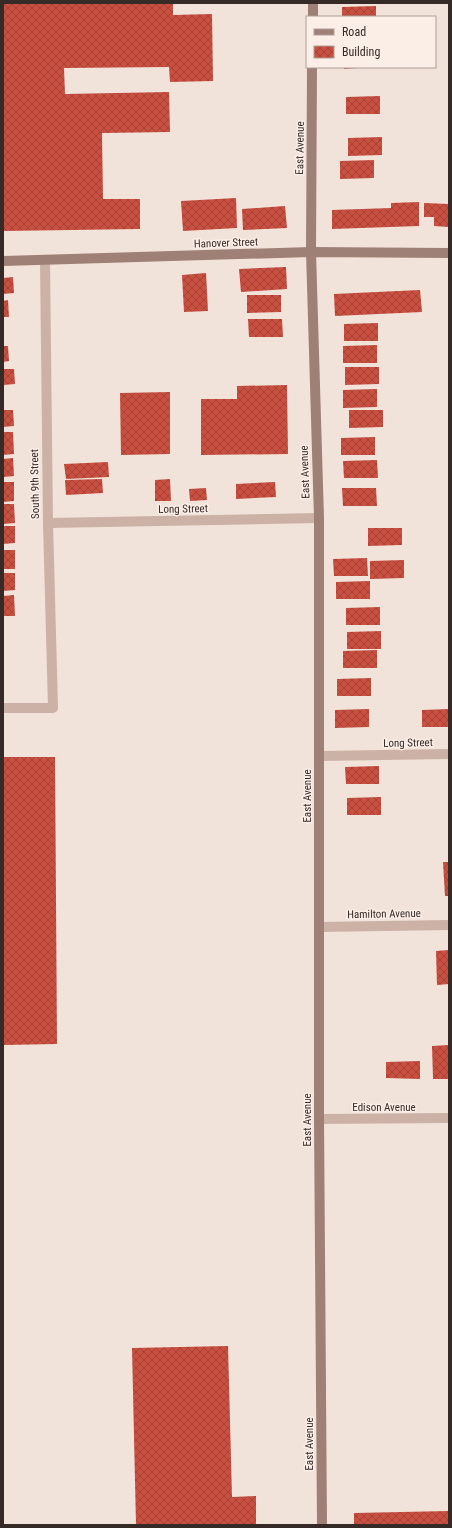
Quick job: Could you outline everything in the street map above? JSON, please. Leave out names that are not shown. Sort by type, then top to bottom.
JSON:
[{"type":"street","points":[[313,3],[313,16]]},
{"type":"street","name":"East Avenue","points":[[312,68],[311,252],[319,518],[319,1119],[322,1525]]},
{"type":"street","name":"Hanover Street","points":[[3,261],[311,252],[449,253]]},
{"type":"street","name":"South 9th Street","points":[[3,708],[53,708],[48,523],[45,260]]},
{"type":"street","name":"Long Street","points":[[48,523],[319,518]]},
{"type":"street","name":"Long Street","points":[[319,756],[449,754]]},
{"type":"street","name":"Hamilton Avenue","points":[[319,927],[449,925]]},
{"type":"street","name":"Edison Avenue","points":[[319,1119],[449,1118]]},
{"type":"building","points":[[3,3],[173,3],[173,15],[212,14],[213,81],[170,82],[169,67],[64,68],[65,94],[169,92],[170,132],[102,133],[103,199],[140,199],[140,229],[3,231]]},
{"type":"building","points":[[376,6],[376,16],[342,16],[342,7]]},
{"type":"building","points":[[380,96],[380,114],[346,114],[346,97]]},
{"type":"building","points":[[382,137],[382,155],[348,156],[348,138]]},
{"type":"building","points":[[374,160],[374,178],[340,179],[340,161]]},
{"type":"building","points":[[236,198],[237,228],[183,231],[181,201]]},
{"type":"building","points":[[419,202],[419,226],[332,229],[332,210],[391,208],[391,203]]},
{"type":"building","points":[[424,203],[449,204],[449,227],[434,226],[434,217],[424,217]]},
{"type":"building","points":[[285,206],[287,228],[243,230],[242,209]]},
{"type":"building","points":[[286,267],[287,289],[241,292],[239,269]]},
{"type":"building","points":[[206,273],[208,311],[184,312],[182,275]]},
{"type":"building","points":[[13,277],[14,293],[3,294],[3,278]]},
{"type":"building","points":[[420,290],[422,312],[335,316],[334,294]]},
{"type":"building","points":[[247,295],[281,295],[281,312],[247,313]]},
{"type":"building","points":[[8,300],[9,317],[3,317],[3,301]]},
{"type":"building","points":[[248,319],[282,319],[283,337],[249,337]]},
{"type":"building","points":[[378,323],[378,341],[344,341],[344,324]]},
{"type":"building","points":[[377,345],[377,363],[343,363],[343,346]]},
{"type":"building","points":[[3,346],[8,346],[9,361],[3,362]]},
{"type":"building","points":[[345,367],[379,367],[379,384],[345,385]]},
{"type":"building","points":[[3,369],[14,369],[15,384],[3,385]]},
{"type":"building","points":[[287,385],[288,454],[201,455],[201,399],[237,399],[237,386]]},
{"type":"building","points":[[377,389],[377,407],[343,408],[343,390]]},
{"type":"building","points":[[170,392],[170,454],[121,455],[120,393]]},
{"type":"building","points":[[3,410],[13,410],[14,426],[3,427]]},
{"type":"building","points":[[349,410],[383,410],[383,427],[349,428]]},
{"type":"building","points":[[3,432],[13,432],[14,454],[3,455]]},
{"type":"building","points":[[375,437],[375,455],[341,455],[341,438]]},
{"type":"building","points":[[13,458],[14,476],[3,477],[3,459]]},
{"type":"building","points":[[377,460],[378,478],[344,478],[343,461]]},
{"type":"building","points":[[108,462],[109,477],[66,479],[64,464]]},
{"type":"building","points":[[102,479],[103,493],[66,495],[65,480]]},
{"type":"building","points":[[170,479],[171,501],[155,501],[155,480]]},
{"type":"building","points":[[3,482],[14,482],[14,501],[3,502]]},
{"type":"building","points":[[275,482],[276,497],[236,499],[236,484]]},
{"type":"building","points":[[206,488],[207,500],[190,501],[189,489]]},
{"type":"building","points":[[342,488],[376,488],[377,506],[343,506]]},
{"type":"building","points":[[3,504],[14,504],[15,523],[3,524]]},
{"type":"building","points":[[3,526],[15,526],[15,543],[3,544]]},
{"type":"building","points":[[368,528],[402,528],[402,545],[368,546]]},
{"type":"building","points":[[3,550],[15,550],[15,569],[3,569]]},
{"type":"building","points":[[367,558],[368,576],[334,576],[333,559]]},
{"type":"building","points":[[404,560],[404,578],[370,579],[370,561]]},
{"type":"building","points":[[3,573],[15,573],[15,590],[3,591]]},
{"type":"building","points":[[370,581],[370,599],[336,599],[336,582]]},
{"type":"building","points":[[14,595],[15,616],[3,616],[3,596]]},
{"type":"building","points":[[380,607],[380,625],[346,625],[346,608]]},
{"type":"building","points":[[381,631],[381,649],[347,649],[347,632]]},
{"type":"building","points":[[377,650],[377,668],[343,668],[343,651]]},
{"type":"building","points":[[371,678],[371,696],[337,696],[337,679]]},
{"type":"building","points":[[369,709],[369,727],[335,728],[335,710]]},
{"type":"building","points":[[449,709],[449,727],[422,727],[422,710]]},
{"type":"building","points":[[3,757],[55,757],[57,1044],[3,1045]]},
{"type":"building","points":[[379,766],[379,784],[346,784],[345,767]]},
{"type":"building","points":[[381,797],[381,815],[347,815],[347,798]]},
{"type":"building","points":[[443,862],[449,862],[449,896],[445,896]]},
{"type":"building","points":[[449,950],[449,984],[437,985],[436,951]]},
{"type":"building","points":[[449,1045],[449,1079],[433,1079],[432,1046]]},
{"type":"building","points":[[420,1061],[420,1079],[386,1078],[386,1062]]},
{"type":"building","points":[[228,1346],[232,1497],[256,1496],[256,1525],[136,1525],[132,1348]]},
{"type":"building","points":[[449,1511],[449,1525],[354,1525],[354,1513]]}]
